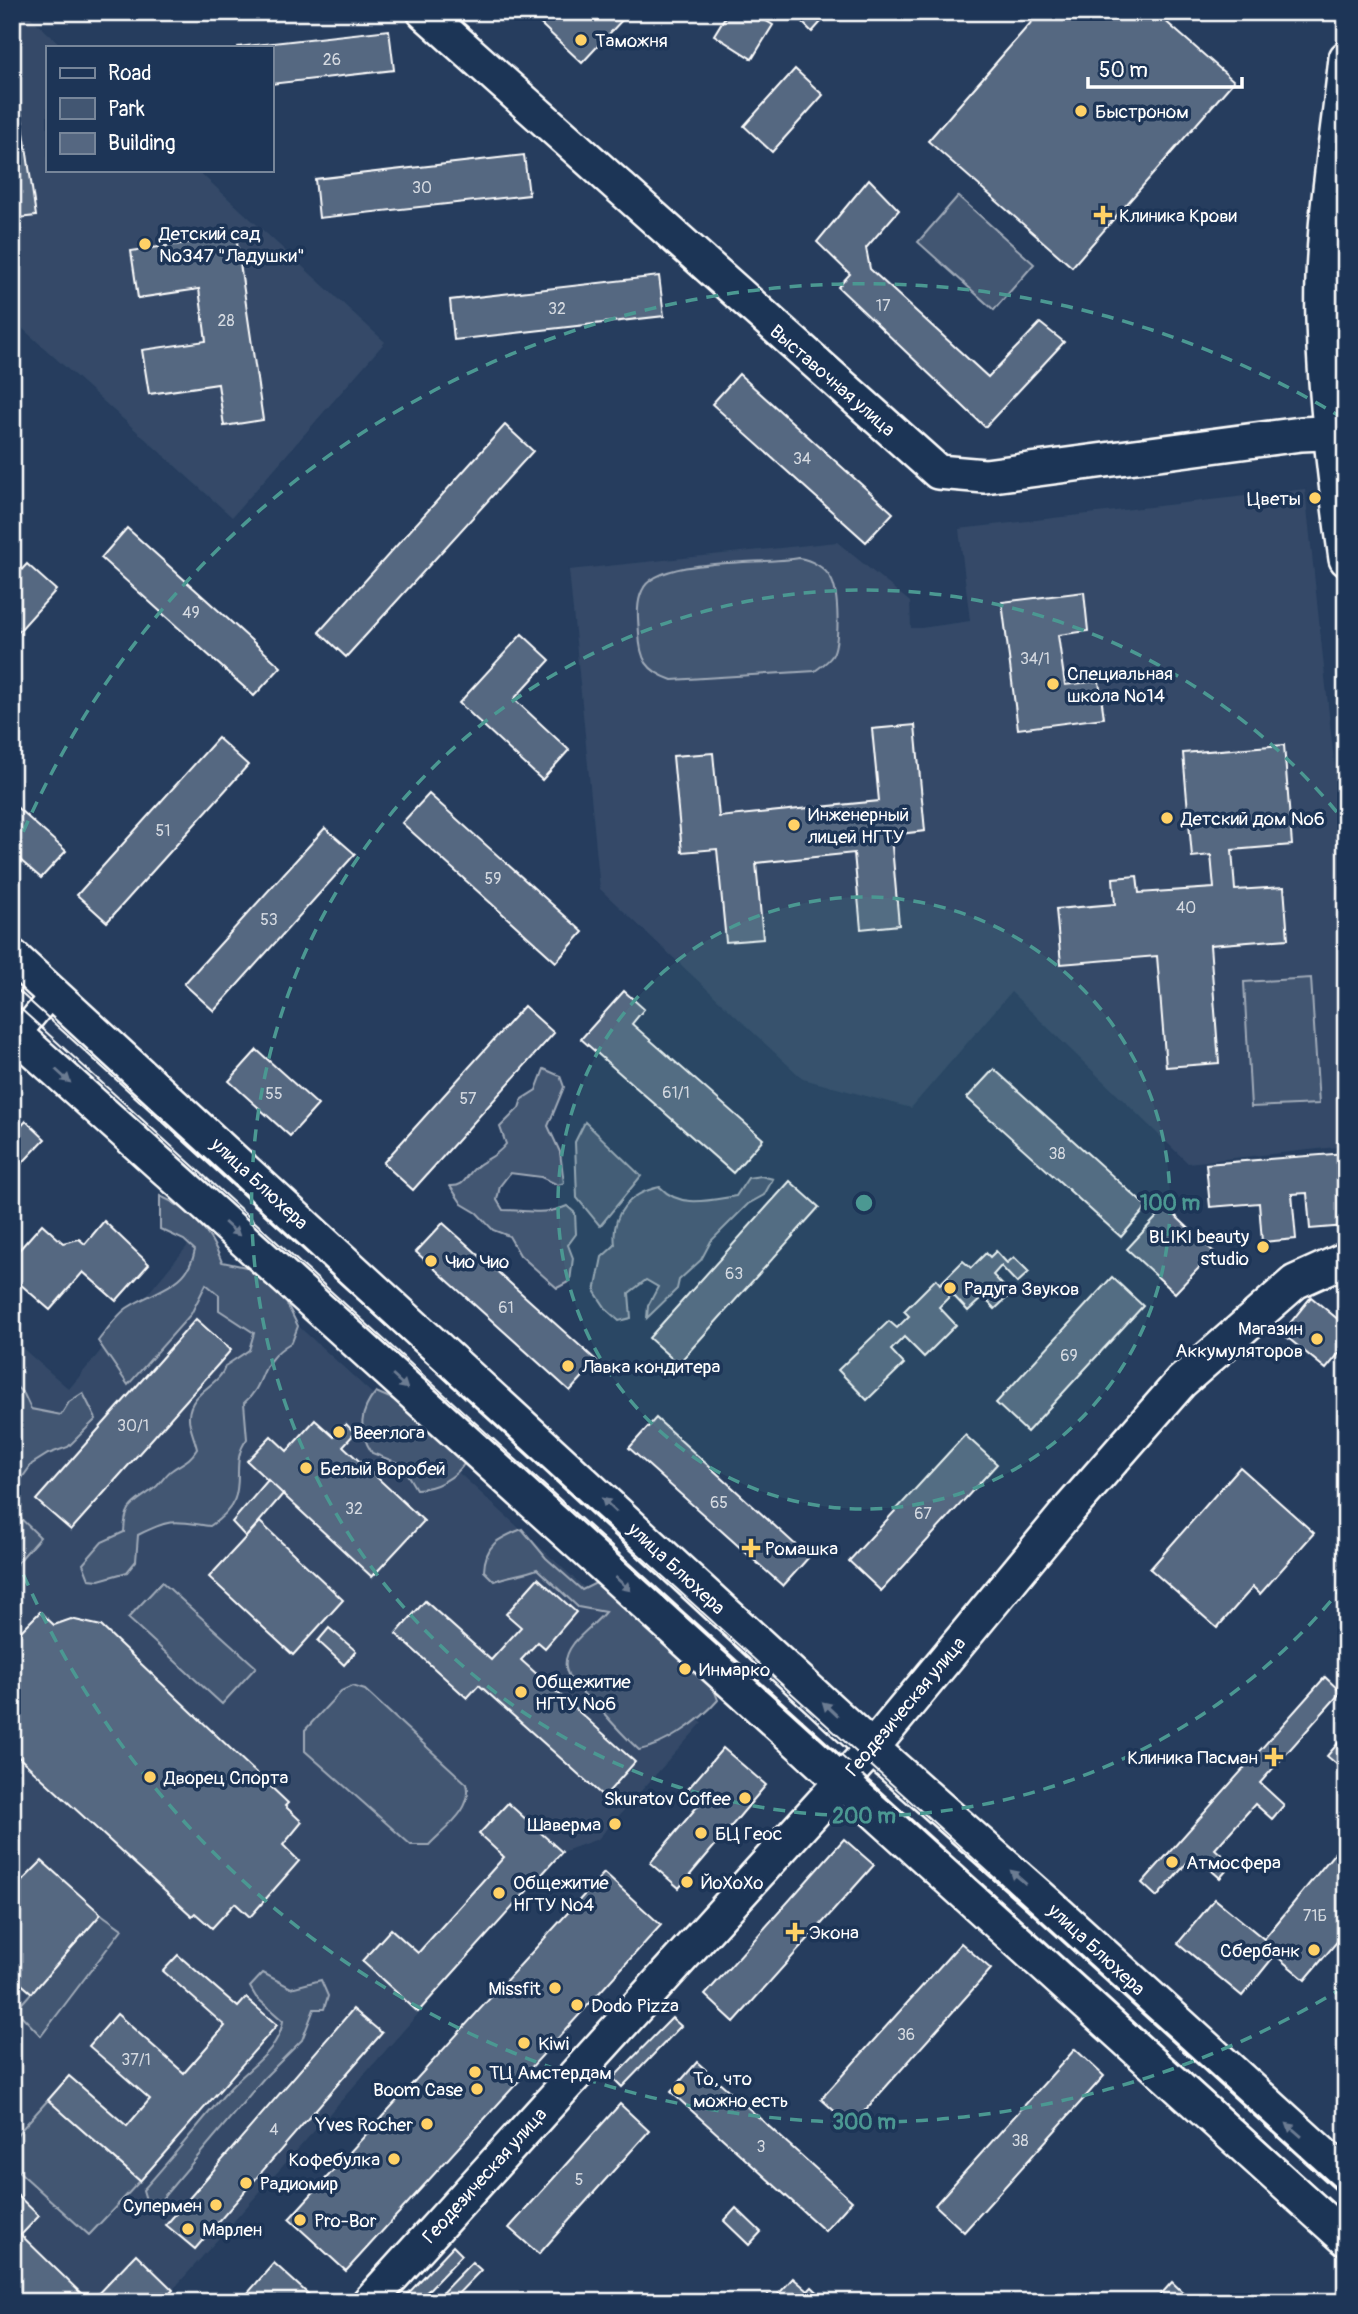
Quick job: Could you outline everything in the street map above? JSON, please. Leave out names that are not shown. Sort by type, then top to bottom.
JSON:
[{"type":"street","name":"Выставочная улица","points":[[424,12],[938,472],[985,475],[1338,432]]},
{"type":"street","points":[[1346,58],[1323,304],[1338,432],[1346,559]]},
{"type":"street","name":"улица Блюхера","points":[[12,956],[872,1748],[1346,2175]]},
{"type":"street","points":[[52,993],[14,1036],[843,1780],[1346,2239]]},
{"type":"street","name":"Геодезическая улица","points":[[369,2302],[872,1748],[1068,1511],[1181,1382],[1295,1282],[1346,1259]]},
{"type":"shaded area","name":"Детский сад №347 \"Ладушки\"","points":[[12,12],[25,12],[62,46],[46,46],[46,172],[199,172],[385,342],[232,517],[12,319]]},
{"type":"shaded area","points":[[1305,489],[1346,874],[1346,1146],[1188,1163],[1011,992],[911,1108],[803,1079],[600,889],[569,570],[837,542],[910,602],[911,628],[921,628],[970,621],[959,529]]},
{"type":"shaded area","points":[[194,1238],[295,1323],[672,1668],[661,1684],[702,1723],[598,1839],[562,1852],[162,2302],[24,2302],[12,2290],[12,1339],[69,1389]]},
{"type":"green space","points":[[958,196],[1034,264],[994,310],[918,242]]},
{"type":"green space","points":[[799,558],[813,562],[825,571],[831,579],[836,595],[835,649],[832,656],[815,671],[672,680],[656,673],[646,663],[640,642],[638,606],[642,591],[651,580],[689,567]]},
{"type":"green space","points":[[1311,978],[1319,1104],[1251,1107],[1244,982]]},
{"type":"green space","points":[[544,1069],[560,1076],[564,1087],[548,1126],[560,1152],[564,1183],[558,1185],[541,1177],[510,1173],[500,1186],[497,1200],[503,1210],[543,1212],[567,1206],[575,1213],[576,1234],[568,1245],[573,1258],[570,1281],[557,1288],[520,1255],[509,1236],[493,1230],[477,1213],[462,1204],[450,1186],[462,1183],[475,1168],[498,1153],[506,1144],[500,1127],[519,1108],[522,1099],[536,1090]]},
{"type":"green space","points":[[585,1122],[641,1176],[600,1226],[577,1198],[575,1142]]},
{"type":"green space","points":[[761,1176],[773,1179],[764,1195],[748,1204],[711,1241],[701,1260],[679,1280],[677,1289],[647,1318],[648,1306],[658,1287],[646,1280],[629,1293],[631,1318],[619,1321],[607,1310],[595,1292],[602,1257],[615,1245],[619,1215],[631,1200],[639,1194],[660,1187],[668,1194],[686,1201],[736,1196],[748,1178]]},
{"type":"green space","points":[[160,1196],[181,1207],[198,1222],[212,1240],[222,1262],[246,1267],[286,1302],[298,1326],[292,1342],[272,1358],[257,1387],[244,1403],[247,1439],[241,1450],[237,1493],[233,1504],[224,1515],[210,1526],[173,1522],[138,1535],[136,1561],[127,1572],[99,1580],[89,1579],[83,1564],[102,1542],[124,1532],[127,1514],[133,1504],[197,1449],[189,1416],[194,1400],[218,1378],[225,1366],[249,1350],[254,1333],[219,1310],[219,1295],[206,1284],[191,1314],[128,1385],[98,1341],[127,1308],[178,1280],[191,1263],[195,1250],[184,1240],[160,1229]]},
{"type":"green space","points":[[12,1383],[24,1394],[31,1409],[61,1415],[69,1402],[83,1393],[96,1419],[68,1447],[48,1454],[32,1464],[12,1492]]},
{"type":"green space","points":[[376,1392],[411,1407],[428,1430],[466,1461],[457,1473],[430,1487],[416,1489],[401,1464],[372,1453],[364,1437],[362,1422],[366,1407]]},
{"type":"green space","points":[[12,1510],[40,1537],[12,1569]]},
{"type":"green space","points":[[522,1529],[546,1558],[582,1590],[598,1582],[712,1684],[718,1700],[682,1731],[639,1750],[578,1689],[567,1673],[568,1654],[574,1643],[605,1612],[578,1607],[537,1569],[494,1581],[484,1571],[490,1548],[506,1536]]},
{"type":"green space","points":[[162,1582],[256,1667],[222,1704],[128,1618]]},
{"type":"green space","points":[[352,1686],[365,1690],[467,1784],[468,1793],[462,1810],[429,1845],[411,1845],[305,1751],[305,1730],[341,1691]]},
{"type":"green space","points":[[101,1914],[122,1929],[41,2036],[16,2010]]},
{"type":"green space","points":[[263,1973],[291,1988],[321,1980],[328,1996],[324,2009],[314,2009],[302,2040],[264,2078],[161,2200],[146,2200],[143,2190],[231,2087],[269,2050],[280,2032],[283,2021],[256,1997],[250,1987]]},
{"type":"green space","points":[[48,2100],[140,2181],[89,2235],[14,2167],[12,2140]]},
{"type":"building","name":"Таможня","points":[[528,12],[621,12],[625,17],[582,63]]},
{"type":"building","points":[[728,12],[751,12],[773,25],[752,59],[714,35]]},
{"type":"building","points":[[798,12],[830,12],[812,32],[795,15]]},
{"type":"building","name":"Быстроном","points":[[1040,12],[1155,12],[1234,81],[1072,267],[928,141]]},
{"type":"building","points":[[389,30],[394,70],[273,84],[273,46],[246,46]]},
{"type":"building","points":[[12,49],[36,216],[18,218],[12,185]]},
{"type":"building","points":[[795,69],[823,95],[772,152],[744,126]]},
{"type":"building","points":[[524,155],[529,195],[319,218],[315,179]]},
{"type":"building","points":[[869,179],[899,210],[866,248],[870,269],[988,377],[1040,323],[1064,342],[985,427],[838,287],[850,274],[817,242]]},
{"type":"building","points":[[236,236],[263,420],[224,426],[218,384],[149,394],[142,350],[206,341],[199,289],[138,298],[131,251]]},
{"type":"building","points":[[659,276],[664,316],[454,340],[450,300]]},
{"type":"building","points":[[739,374],[893,513],[866,542],[712,404]]},
{"type":"building","points":[[505,425],[533,451],[346,657],[319,632]]},
{"type":"building","points":[[127,528],[281,667],[254,696],[101,558]]},
{"type":"building","points":[[27,564],[56,590],[12,639],[12,580]]},
{"type":"building","points":[[1084,592],[1088,631],[1058,635],[1065,685],[1099,681],[1104,718],[1018,729],[1002,602]]},
{"type":"building","points":[[522,634],[550,660],[514,699],[569,750],[542,780],[459,703]]},
{"type":"building","name":"Инженерный лицей НГТУ","points":[[915,725],[925,831],[891,835],[899,925],[861,929],[854,853],[756,863],[763,939],[726,942],[717,849],[682,852],[673,756],[713,753],[719,817],[879,801],[872,729]]},
{"type":"building","points":[[218,738],[248,765],[107,922],[77,895]]},
{"type":"building","points":[[1284,745],[1292,845],[1232,850],[1235,890],[1284,887],[1288,939],[1210,945],[1219,1063],[1166,1067],[1157,956],[1061,964],[1056,909],[1115,904],[1113,878],[1137,876],[1139,893],[1214,888],[1211,855],[1192,857],[1183,753]]},
{"type":"building","points":[[429,794],[583,932],[556,962],[402,823]]},
{"type":"building","points":[[12,803],[66,851],[41,878],[12,853]]},
{"type":"building","points":[[325,828],[355,854],[214,1011],[184,984]]},
{"type":"building","points":[[624,991],[644,1009],[632,1024],[763,1139],[733,1173],[581,1039]]},
{"type":"building","points":[[524,1006],[554,1033],[413,1190],[383,1163]]},
{"type":"building","points":[[257,1050],[318,1105],[290,1136],[229,1081]]},
{"type":"building","points":[[994,1069],[1147,1207],[1121,1237],[967,1098]]},
{"type":"building","points":[[26,1121],[45,1139],[12,1174],[12,1136]]},
{"type":"building","points":[[1346,1153],[1346,1226],[1310,1229],[1307,1193],[1292,1194],[1296,1239],[1262,1242],[1259,1203],[1210,1207],[1206,1164]]},
{"type":"building","points":[[790,1181],[819,1207],[678,1364],[649,1338]]},
{"type":"building","points":[[1166,1207],[1214,1252],[1175,1293],[1127,1249]]},
{"type":"building","points":[[104,1221],[149,1264],[116,1301],[83,1272],[50,1310],[12,1277],[12,1258],[42,1224],[63,1243],[79,1239],[85,1244]]},
{"type":"building","points":[[443,1223],[597,1361],[570,1391],[416,1252]]},
{"type":"building","points":[[996,1251],[1007,1263],[1014,1257],[1029,1272],[1017,1283],[1001,1266],[993,1275],[1011,1294],[995,1309],[983,1297],[968,1311],[952,1294],[939,1307],[956,1325],[924,1357],[904,1337],[891,1350],[904,1364],[867,1400],[838,1370],[889,1321],[897,1328],[909,1316],[904,1311],[936,1279],[940,1284],[963,1261],[971,1268],[986,1253],[990,1257]]},
{"type":"building","points":[[1112,1277],[1143,1306],[1027,1432],[996,1403]]},
{"type":"building","name":"Магазин Аккумуляторов","points":[[1311,1297],[1346,1326],[1346,1345],[1326,1369],[1282,1333]]},
{"type":"building","points":[[196,1319],[231,1350],[71,1530],[36,1500]]},
{"type":"building","points":[[656,1418],[809,1557],[783,1586],[629,1448]]},
{"type":"building","points":[[315,1420],[334,1437],[346,1424],[355,1433],[343,1446],[424,1521],[372,1577],[247,1461],[271,1436],[287,1451]]},
{"type":"building","points":[[965,1435],[997,1464],[881,1591],[849,1561]]},
{"type":"building","points":[[1240,1467],[1314,1533],[1260,1594],[1253,1587],[1217,1628],[1150,1569]]},
{"type":"building","points":[[268,1480],[283,1494],[246,1537],[232,1522]]},
{"type":"building","points":[[260,1522],[343,1600],[293,1655],[209,1577]]},
{"type":"building","name":"Общежитие НГТУ №6","points":[[538,1578],[576,1612],[545,1648],[538,1642],[521,1660],[635,1762],[604,1797],[479,1685],[467,1698],[396,1634],[425,1601],[491,1660],[521,1627],[506,1614]]},
{"type":"building","name":"Дворец Спорта","points":[[40,1612],[54,1625],[71,1619],[101,1626],[288,1803],[285,1806],[302,1822],[283,1845],[299,1861],[250,1917],[235,1903],[212,1928],[195,1913],[192,1916],[12,1751],[12,1640]]},
{"type":"building","points":[[329,1628],[356,1651],[344,1665],[318,1641]]},
{"type":"building","points":[[1325,1677],[1341,1692],[1260,1783],[1284,1805],[1272,1819],[1255,1804],[1215,1849],[1232,1864],[1220,1878],[1194,1855],[1157,1897],[1142,1883]]},
{"type":"building","points":[[1346,1734],[1346,1772],[1327,1756]]},
{"type":"building","name":"БЦ Геос","points":[[723,1748],[766,1785],[679,1888],[650,1863],[701,1802],[687,1790]]},
{"type":"building","name":"Общежитие НГТУ №4","points":[[508,1803],[562,1852],[418,2012],[362,1961],[391,1929],[418,1953],[504,1857],[479,1834]]},
{"type":"building","points":[[844,1839],[874,1865],[734,2022],[705,1995]]},
{"type":"building","points":[[1346,1839],[1346,1931],[1305,1980],[1275,1955],[1242,1996],[1178,1943],[1215,1899],[1264,1939]]},
{"type":"building","points":[[42,1861],[101,1914],[32,1993],[12,1976],[12,1872],[22,1881]]},
{"type":"building","name":"ТЦ Амстердам","points":[[604,1873],[661,1925],[346,2271],[289,2219]]},
{"type":"building","points":[[961,1943],[991,1969],[851,2126],[821,2099]]},
{"type":"building","points":[[178,1955],[238,2007],[246,1998],[277,2025],[140,2181],[48,2100],[69,2076],[127,2126],[150,2099],[89,2046],[117,2014],[184,2073],[225,2026],[163,1971]]},
{"type":"building","points":[[353,2009],[382,2033],[195,2249],[166,2225]]},
{"type":"building","points":[[672,2018],[681,2026],[622,2087],[613,2078]]},
{"type":"building","points":[[1075,2049],[1104,2076],[964,2232],[935,2205]]},
{"type":"building","points":[[697,2062],[852,2201],[825,2231],[671,2092]]},
{"type":"building","points":[[620,2104],[649,2131],[539,2254],[509,2228]]},
{"type":"building","points":[[12,2190],[39,2216],[21,2235],[90,2302],[24,2302],[12,2290]]},
{"type":"building","points":[[736,2208],[761,2232],[749,2245],[724,2221]]},
{"type":"building","points":[[453,2246],[462,2255],[417,2302],[400,2302]]},
{"type":"building","points":[[136,2254],[173,2290],[162,2302],[90,2302]]},
{"type":"building","points":[[472,2262],[481,2270],[450,2302],[433,2302]]},
{"type":"building","points":[[274,2263],[317,2302],[240,2302]]},
{"type":"building","points":[[793,2278],[808,2291],[812,2287],[828,2302],[762,2302],[768,2295],[773,2300]]},
{"type":"building","points":[[1172,2282],[1193,2302],[1154,2302]]},
{"type":"tram line","points":[[12,985],[1346,2197]]},
{"type":"tram line","points":[[12,1001],[1346,2215]]},
{"type":"place","name":"Таможня","points":[[581,40]]},
{"type":"place","name":"Быстроном","points":[[1081,111]]},
{"type":"place","name":"Клиника Крови","points":[[1103,215]]},
{"type":"place","name":"Детский сад №347 \"Ладушки\"","points":[[145,244]]},
{"type":"place","name":"Цветы","points":[[1315,498]]},
{"type":"place","name":"Специальная школа №14","points":[[1053,684]]},
{"type":"place","name":"Детский дом №6","points":[[1167,818]]},
{"type":"place","name":"Инженерный лицей НГТУ","points":[[794,825]]},
{"type":"place","name":"BLIKI beauty studio","points":[[1263,1247]]},
{"type":"place","name":"Чио Чио","points":[[431,1261]]},
{"type":"place","name":"Радуга Звуков","points":[[950,1288]]},
{"type":"place","name":"Магазин Аккумуляторов","points":[[1317,1339]]},
{"type":"place","name":"Лавка кондитера","points":[[568,1366]]},
{"type":"place","name":"Beerлога","points":[[339,1432]]},
{"type":"place","name":"Белый Воробей","points":[[306,1468]]},
{"type":"place","name":"Ромашка","points":[[751,1548]]},
{"type":"place","name":"Инмарко","points":[[685,1669]]},
{"type":"place","name":"Общежитие НГТУ №6","points":[[521,1692]]},
{"type":"place","name":"Клиника Пасман","points":[[1274,1757]]},
{"type":"place","name":"Дворец Спорта","points":[[150,1777]]},
{"type":"place","name":"Skuratov Coffee","points":[[745,1798]]},
{"type":"place","name":"Шаверма","points":[[615,1824]]},
{"type":"place","name":"БЦ Геос","points":[[701,1833]]},
{"type":"place","name":"Атмосфера","points":[[1172,1862]]},
{"type":"place","name":"ЙоХоХо","points":[[687,1882]]},
{"type":"place","name":"Общежитие НГТУ №4","points":[[499,1893]]},
{"type":"place","name":"Экона","points":[[795,1932]]},
{"type":"place","name":"Сбербанк","points":[[1314,1950]]},
{"type":"place","name":"Missfit","points":[[555,1988]]},
{"type":"place","name":"Dodo Pizza","points":[[577,2005]]},
{"type":"place","name":"Kiwi","points":[[524,2043]]},
{"type":"place","name":"ТЦ Амстердам","points":[[475,2072]]},
{"type":"place","name":"Boom Case","points":[[477,2089]]},
{"type":"place","name":"То, что можно есть","points":[[679,2089]]},
{"type":"place","name":"Yves Rocher","points":[[427,2124]]},
{"type":"place","name":"Кофебулка","points":[[394,2159]]},
{"type":"place","name":"Радиомир","points":[[246,2183]]},
{"type":"place","name":"Супермен","points":[[216,2205]]},
{"type":"place","name":"Pro-Bor","points":[[300,2220]]},
{"type":"place","name":"Марлен","points":[[188,2229]]}]
